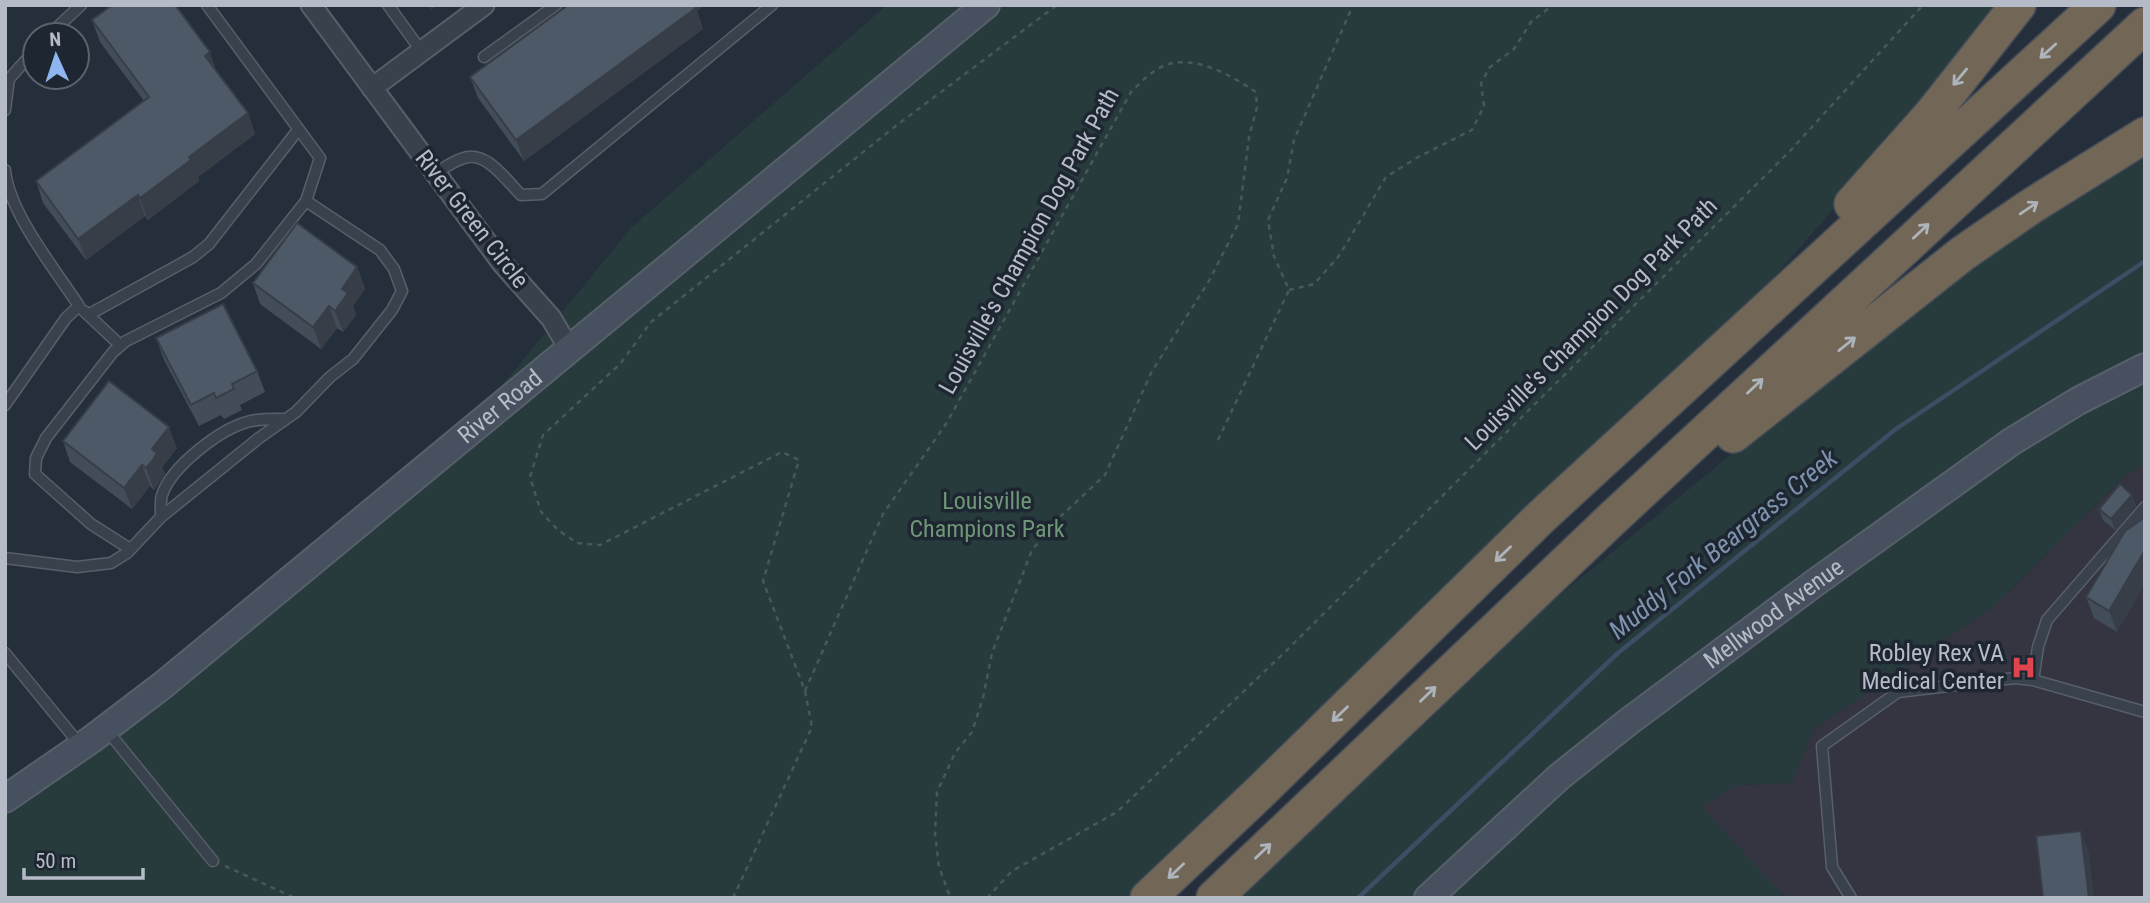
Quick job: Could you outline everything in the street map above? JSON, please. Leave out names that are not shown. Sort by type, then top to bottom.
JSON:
[{"type":"highway","points":[[1148,898],[1541,517],[1849,207],[1931,114],[2018,5]]},
{"type":"highway","points":[[1541,517],[2098,5]]},
{"type":"highway","points":[[1214,898],[1615,516],[2145,25]]},
{"type":"highway","points":[[1615,516],[1684,474],[1962,254],[2030,207],[2145,135]]},
{"type":"street","name":"River Green Circle","points":[[311,5],[502,263],[551,318],[570,350]]},
{"type":"street","points":[[372,88],[484,5]]},
{"type":"street","name":"River Road","points":[[5,799],[106,728],[272,597],[986,5]]},
{"type":"street","name":"Mellwood Avenue","points":[[1428,898],[1559,777],[1816,582],[2011,442],[2078,401],[2145,367]]},
{"type":"lane","points":[[64,21],[81,5]]},
{"type":"lane","points":[[130,549],[91,524],[35,474],[37,458],[46,438],[120,345],[221,293],[256,264],[306,201],[320,159],[207,5]]},
{"type":"lane","points":[[388,5],[422,52]]},
{"type":"lane","points":[[484,57],[556,5]]},
{"type":"lane","points":[[436,173],[463,157],[478,158],[489,163],[521,195],[542,194],[772,5]]},
{"type":"lane","points":[[5,110],[9,79],[21,66]]},
{"type":"lane","points":[[88,314],[193,257],[209,244],[298,130]]},
{"type":"lane","points":[[5,170],[6,184],[22,219],[79,306],[120,345]]},
{"type":"lane","points":[[5,558],[77,567],[111,563],[130,549],[161,517],[286,419],[330,377],[354,359],[392,310],[402,291],[394,269],[380,250],[306,201]]},
{"type":"lane","points":[[5,405],[66,318],[79,306]]},
{"type":"lane","points":[[161,517],[162,495],[179,468],[199,448],[245,422],[286,419]]},
{"type":"lane","points":[[2033,680],[2038,648],[2047,620],[2145,507]]},
{"type":"lane","points":[[5,653],[82,746]]},
{"type":"lane","points":[[1852,898],[1832,867],[1822,746],[1898,692],[2015,678],[2033,680],[2145,712]]},
{"type":"lane","points":[[106,728],[212,861]]},
{"type":"path","points":[[733,898],[812,727],[804,691],[763,581],[799,460],[782,452],[600,545],[578,543],[558,530],[541,512],[530,477],[543,435],[620,364],[651,322],[897,125],[1057,5]]},
{"type":"path","points":[[1218,440],[1289,290],[1275,256],[1268,220],[1287,178],[1294,140],[1353,5]]},
{"type":"path","points":[[1289,290],[1314,284],[1339,256],[1386,177],[1418,157],[1472,130],[1484,106],[1481,84],[1489,68],[1514,49],[1531,22],[1553,5]]},
{"type":"path","name":"Louisville's Champion Dog Park Path","points":[[987,898],[1013,871],[1117,812],[1266,670],[1790,151],[1923,5]]},
{"type":"path","name":"Louisville's Champion Dog Park Path","points":[[804,691],[883,514],[946,424],[1131,92],[1149,74],[1172,63],[1198,64],[1236,79],[1256,92],[1257,107],[1249,137],[1238,224],[1209,281],[1152,371],[1105,475],[1061,516],[1032,550],[992,653],[983,698],[972,732],[955,753],[937,792],[935,833],[939,867],[954,898]]},
{"type":"path","points":[[212,861],[295,898]]},
{"type":"shaded area","name":"Robley Rex VA Medical Center","points":[[2145,464],[2145,898],[1785,898],[1702,807],[1737,785],[1792,783],[1814,729],[1994,606],[2126,475]]},
{"type":"green space","name":"Louisville Champions Park","points":[[887,5],[2013,5],[1750,304],[1144,898],[5,898],[5,807],[416,490],[632,227]]},
{"type":"green space","points":[[2145,146],[2145,464],[2126,475],[1994,606],[1814,729],[1792,783],[1737,785],[1702,807],[1782,894],[1779,898],[1239,898],[1440,709],[1497,647],[1982,248]]},
{"type":"building","points":[[112,5],[175,5],[210,52],[205,56],[248,113],[140,198],[138,195],[78,239],[36,181],[149,97],[92,20]]},
{"type":"building","points":[[568,5],[694,5],[696,8],[516,140],[470,77]]},
{"type":"building","points":[[297,223],[357,267],[342,289],[348,293],[335,311],[329,306],[313,327],[253,283]]},
{"type":"building","points":[[223,304],[257,371],[232,384],[234,389],[216,398],[214,393],[191,405],[156,338]]},
{"type":"building","points":[[109,381],[169,427],[152,449],[157,453],[153,460],[146,468],[142,465],[124,488],[63,441]]},
{"type":"building","points":[[2120,484],[2132,495],[2111,519],[2099,509]]},
{"type":"building","points":[[2145,517],[2145,550],[2109,611],[2086,597],[2125,531]]},
{"type":"building","points":[[2081,831],[2089,898],[2043,898],[2036,836]]},
{"type":"waterway","name":"Muddy Fork Beargrass Creek","points":[[1358,898],[1618,653],[1896,429],[2145,261]]},
{"type":"place","name":"Robley Rex VA Medical Center","points":[[2024,667]]}]
